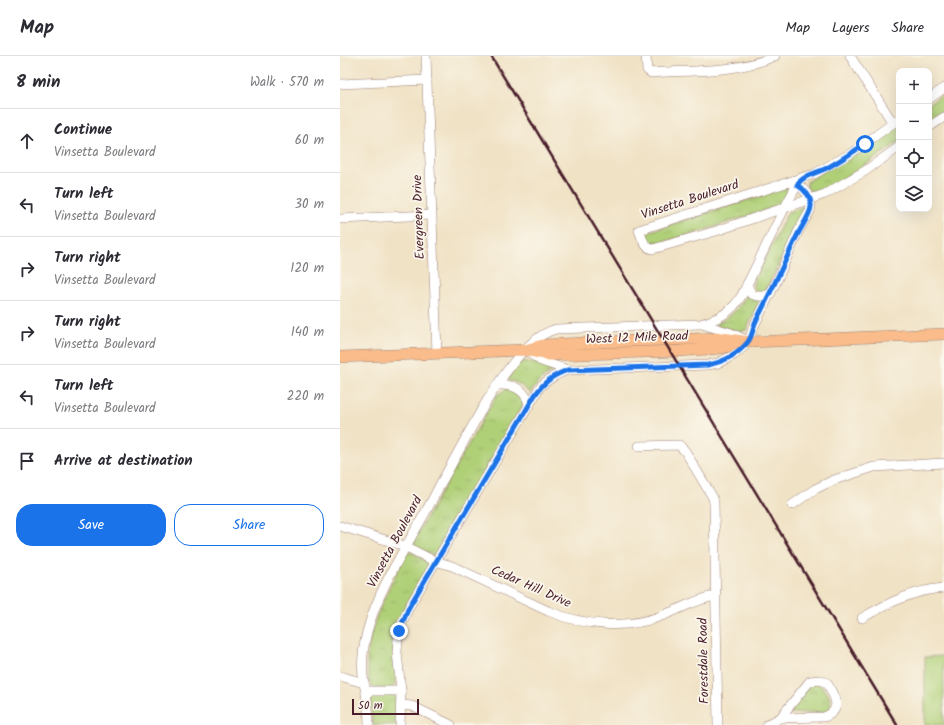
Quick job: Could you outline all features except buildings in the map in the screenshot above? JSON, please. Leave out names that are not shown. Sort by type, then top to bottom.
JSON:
[{"type":"main road","name":"West 12 Mile Road","points":[[340,357],[525,350],[550,356],[722,348],[749,342],[944,334]]},
{"type":"street","name":"Evergreen Drive","points":[[426,56],[437,353]]},
{"type":"street","points":[[646,56],[647,72],[651,73],[738,67],[756,63],[775,56]]},
{"type":"street","points":[[850,56],[896,121]]},
{"type":"street","points":[[340,84],[427,80]]},
{"type":"street","points":[[932,97],[944,88]]},
{"type":"street","points":[[932,125],[944,117]]},
{"type":"street","name":"Vinsetta Boulevard","points":[[896,121],[844,158],[827,168],[796,182],[639,230],[644,244],[648,248],[658,248],[716,231],[810,200],[842,185],[896,150]]},
{"type":"street","points":[[400,725],[401,705],[397,652],[399,631],[409,607],[540,387],[557,374],[568,370],[708,365],[718,363],[734,355],[749,342],[753,328],[798,232],[810,211],[810,200],[806,192],[796,182]]},
{"type":"street","name":"Vinsetta Boulevard","points":[[369,725],[363,666],[364,648],[371,619],[382,592],[405,546],[510,366],[537,338],[556,329],[700,324],[718,318],[730,310],[739,300],[796,182]]},
{"type":"street","points":[[340,219],[431,215]]},
{"type":"street","points":[[747,284],[751,294],[763,297],[770,294]]},
{"type":"street","name":"Vinsetta Boulevard","points":[[700,324],[731,333],[749,342]]},
{"type":"street","points":[[525,350],[541,361],[568,370]]},
{"type":"street","points":[[498,385],[510,385],[521,389],[530,404]]},
{"type":"street","name":"Forestdale Road","points":[[639,446],[674,444],[681,447],[713,498],[718,725]]},
{"type":"street","points":[[792,505],[834,480],[874,467],[944,463]]},
{"type":"street","name":"Cedar Hill Drive","points":[[340,526],[405,546],[562,617],[587,623],[620,624],[640,622],[665,615],[706,597],[715,596]]},
{"type":"street","points":[[862,618],[913,593],[944,588]]},
{"type":"street","points":[[340,676],[365,687],[400,691]]},
{"type":"street","points":[[767,725],[780,718],[810,681],[820,680],[827,683],[836,701],[833,713],[824,717],[780,718]]},
{"type":"street","points":[[401,705],[412,706],[451,725]]},
{"type":"green space","points":[[944,94],[944,111],[932,119],[932,104],[932,102]]},
{"type":"green space","points":[[896,126],[896,144],[856,171],[820,191],[812,192],[807,188],[807,182]]},
{"type":"green space","points":[[788,188],[788,191],[780,205],[696,233],[654,244],[650,243],[647,239],[648,234],[651,231]]},
{"type":"green space","points":[[803,207],[805,208],[805,211],[766,289],[762,292],[756,291],[753,288],[753,283],[788,212]]},
{"type":"green space","points":[[747,295],[760,302],[746,330],[741,331],[716,326],[716,324],[726,319],[734,312]]},
{"type":"green space","points":[[524,361],[554,368],[555,370],[541,380],[530,393],[521,385],[516,382],[509,381],[508,379],[519,363]]},
{"type":"green space","points":[[506,389],[516,391],[523,399],[523,405],[434,556],[424,552],[418,548],[414,542],[414,539],[497,395]]},
{"type":"green space","points":[[411,552],[427,562],[429,564],[429,568],[405,607],[397,624],[394,637],[396,683],[392,688],[376,688],[370,685],[368,677],[367,659],[369,644],[384,599],[404,557],[407,553]]},
{"type":"green space","points":[[944,656],[944,725],[925,725],[925,657]]},
{"type":"green space","points":[[817,683],[823,687],[828,694],[831,705],[830,709],[825,712],[791,713],[790,712],[810,685]]},
{"type":"green space","points":[[387,694],[397,698],[398,725],[372,725],[371,699],[373,696]]},
{"type":"railway","points":[[491,56],[897,725]]},
{"type":"route","points":[[399,631],[409,607],[540,387],[557,374],[568,370],[708,365],[718,363],[734,355],[749,342],[753,328],[777,280],[798,232],[810,211],[811,205],[808,195],[797,185],[798,183],[802,178],[827,168],[865,144]]}]
